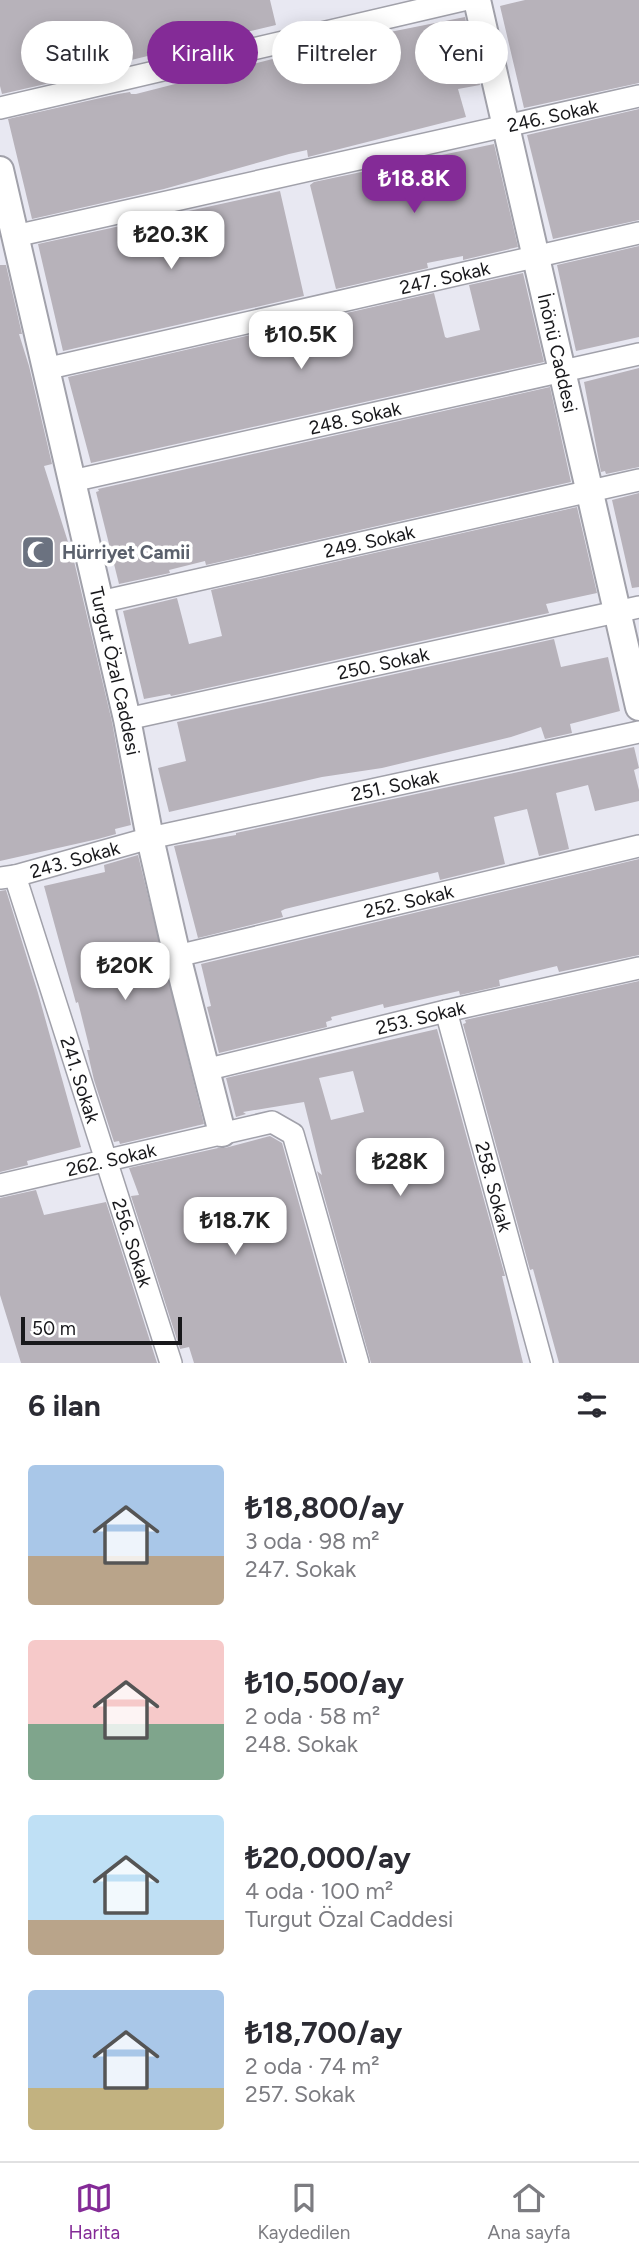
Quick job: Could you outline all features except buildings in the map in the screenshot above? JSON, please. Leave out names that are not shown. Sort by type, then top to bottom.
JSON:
[{"type":"street","points":[[0,108],[463,0]]},
{"type":"street","name":"İnönü Caddesi","points":[[477,0],[590,492],[629,609],[639,707]]},
{"type":"street","name":"246. Sokak","points":[[15,236],[639,96]]},
{"type":"street","name":"Turgut Özal Caddesi","points":[[0,170],[127,719],[177,956],[222,1133]]},
{"type":"street","name":"247. Sokak","points":[[45,369],[639,233]]},
{"type":"street","name":"248. Sokak","points":[[72,481],[639,354]]},
{"type":"street","name":"249. Sokak","points":[[100,602],[639,480]]},
{"type":"street","name":"250. Sokak","points":[[127,719],[629,609]]},
{"type":"street","name":"251. Sokak","points":[[150,838],[639,732]]},
{"type":"street","name":"243. Sokak","points":[[8,877],[150,838]]},
{"type":"street","name":"252. Sokak","points":[[177,956],[639,846]]},
{"type":"street","name":"241. Sokak","points":[[8,877],[106,1162]]},
{"type":"street","name":"253. Sokak","points":[[205,1070],[446,1011],[639,968]]},
{"type":"street","name":"258. Sokak","points":[[446,1011],[541,1363]]},
{"type":"street","name":"262. Sokak","points":[[0,1185],[272,1122],[293,1134],[358,1363]]},
{"type":"street","name":"256. Sokak","points":[[106,1162],[171,1363]]},
{"type":"place","name":"Hürriyet Camii","points":[[38,552]]}]
